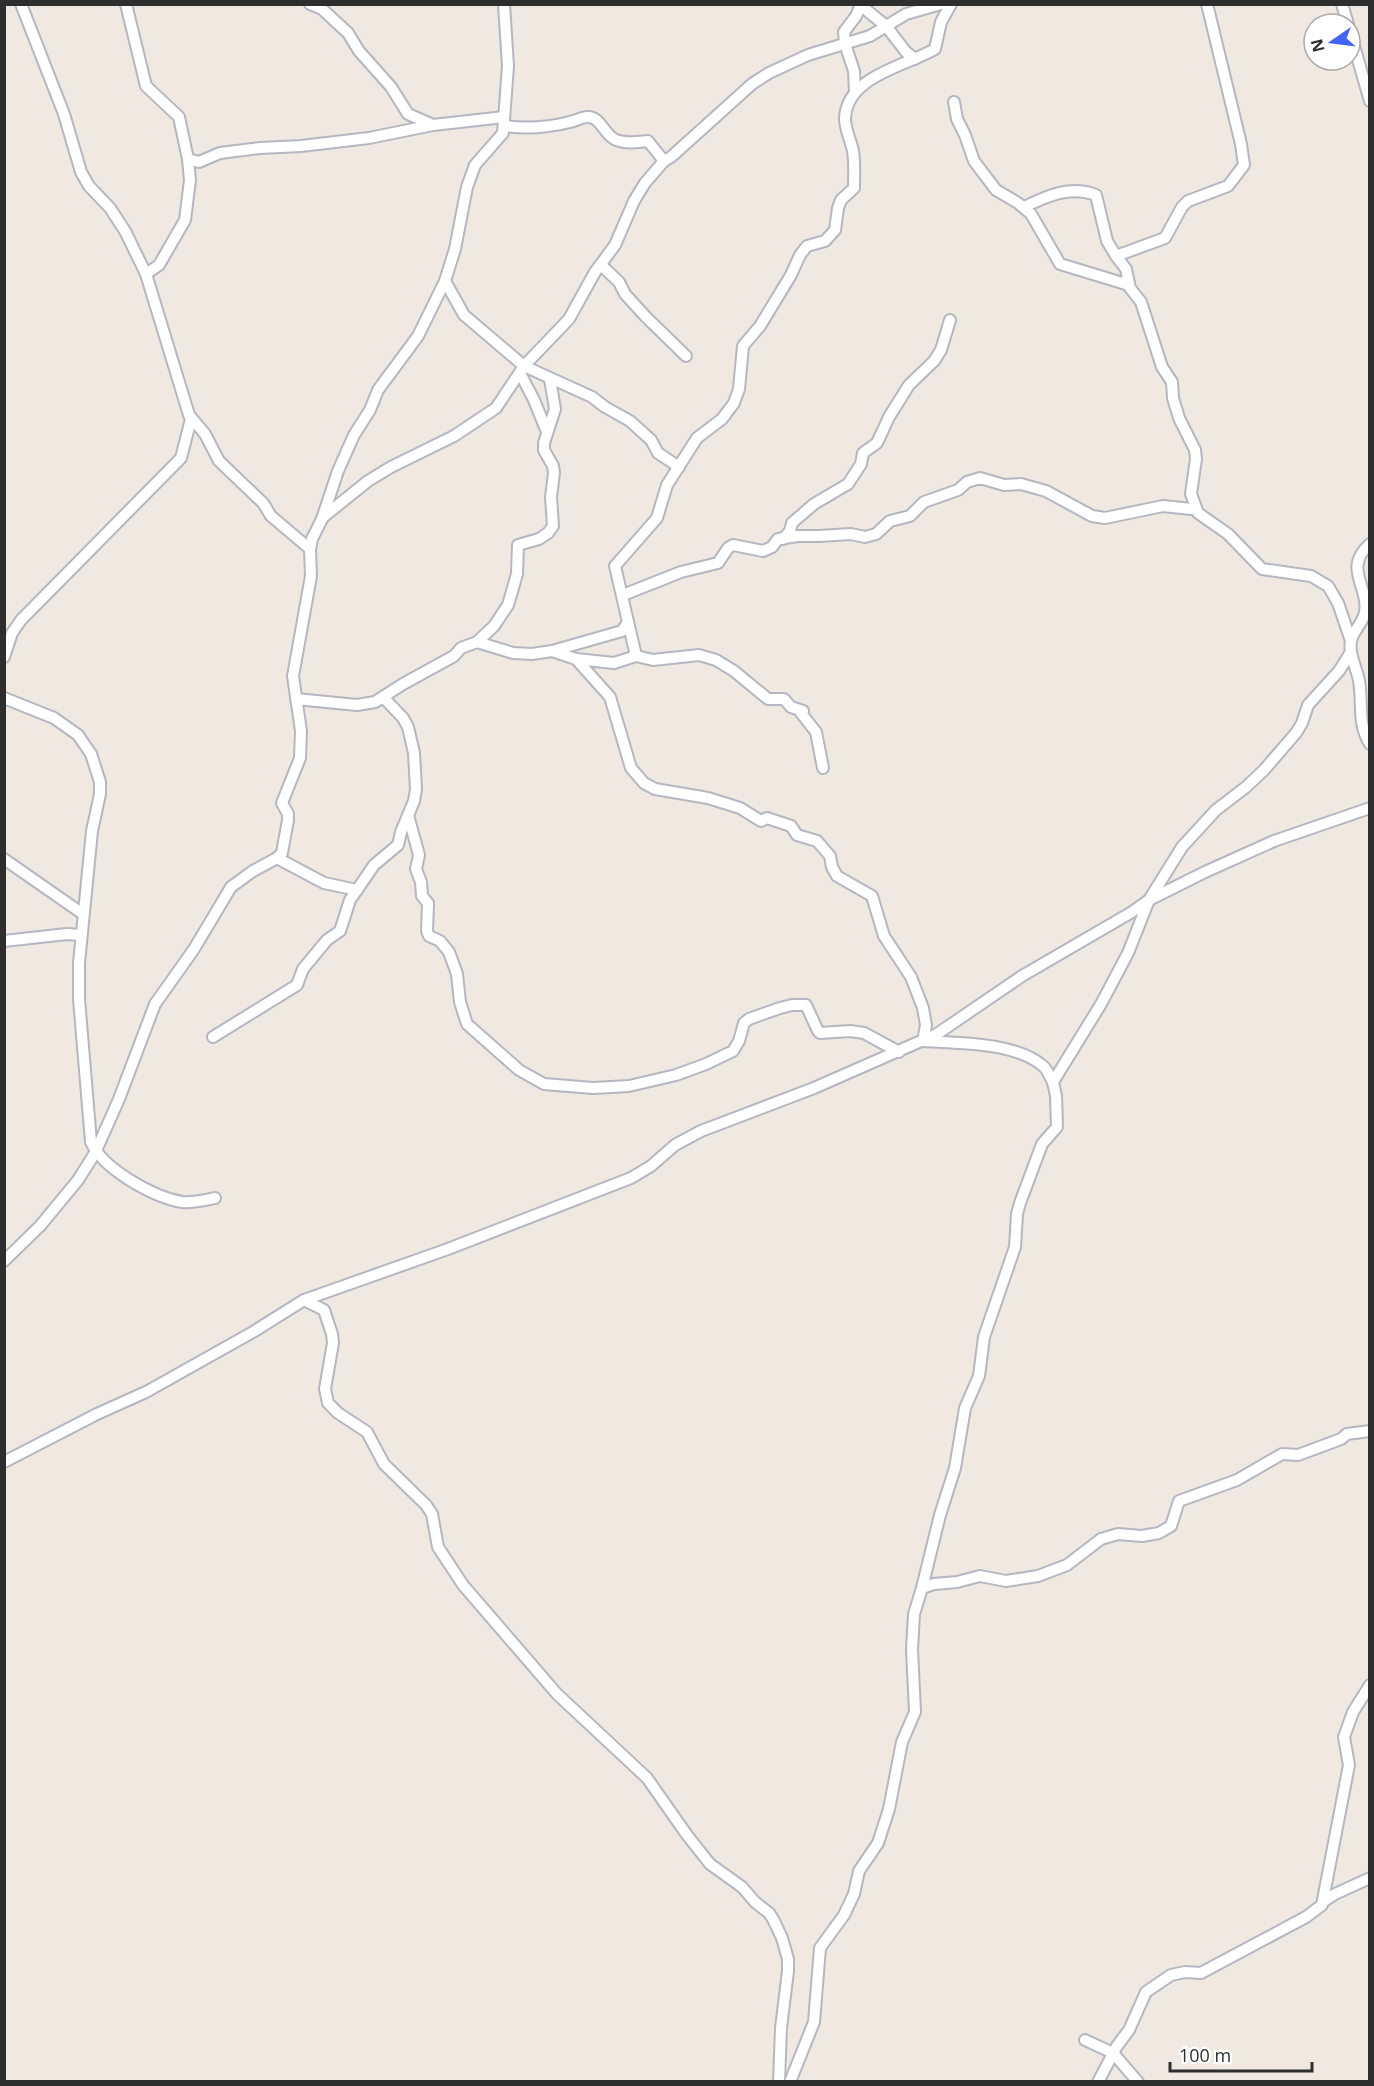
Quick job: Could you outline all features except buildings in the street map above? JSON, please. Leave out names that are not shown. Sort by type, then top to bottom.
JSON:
[{"type":"street","points":[[21,4],[64,114],[81,172],[95,195],[110,208],[125,231],[146,273],[186,410],[205,434],[216,458],[263,503],[271,516],[310,549]]},
{"type":"street","points":[[126,4],[146,86],[179,117],[190,180],[185,220],[159,265],[146,273]]},
{"type":"street","points":[[310,4],[322,9],[348,33],[359,51],[391,87],[408,114],[433,125]]},
{"type":"street","points":[[4,1261],[55,1209],[78,1180],[95,1152],[128,1078],[150,1013],[160,995],[206,932],[231,887],[253,871],[277,858],[284,846],[288,814],[282,803],[300,758],[301,731],[293,676],[311,576],[312,539],[322,519],[332,484],[354,435],[370,410],[378,390],[418,336],[445,281],[455,249],[467,187],[475,165],[503,133],[508,66],[504,4]]},
{"type":"street","points":[[322,519],[368,481],[397,463],[454,436],[488,415],[502,401],[522,369],[569,319],[615,245],[634,201],[645,183],[664,161],[752,84],[769,73],[808,55],[870,36],[906,14],[941,4]]},
{"type":"street","points":[[636,656],[615,566],[657,518],[667,485],[697,438],[723,419],[734,403],[739,389],[742,346],[760,326],[791,275],[800,255],[807,246],[825,241],[835,230],[841,200],[854,188],[853,154],[845,119],[850,98],[890,67],[915,59],[935,49],[941,22],[951,4]]},
{"type":"street","points":[[1116,256],[1165,238],[1182,207],[1188,201],[1228,186],[1244,165],[1207,4]]},
{"type":"street","points":[[855,92],[854,71],[845,44],[844,32],[856,16],[860,6],[886,26],[899,44],[915,59]]},
{"type":"street","points":[[1362,72],[1370,101]]},
{"type":"street","points":[[954,102],[957,119],[974,161],[996,190],[1024,207],[1031,214],[1060,264],[1129,285]]},
{"type":"street","points":[[188,159],[195,162],[220,153],[349,140],[433,125],[504,122],[515,128],[574,122],[582,117],[598,121],[613,139],[625,142],[648,141],[664,161]]},
{"type":"street","points":[[1024,207],[1054,193],[1084,191],[1096,195],[1107,241],[1126,269],[1129,285],[1141,302],[1162,367],[1172,382],[1173,398],[1179,418],[1195,450],[1196,459],[1191,494],[1195,507],[1198,513],[1236,542],[1262,569],[1311,576],[1328,586],[1338,603],[1351,646],[1360,684],[1360,715],[1366,738],[1370,744]]},
{"type":"street","points":[[601,265],[619,282],[625,294],[646,317],[686,356]]},
{"type":"street","points":[[445,281],[464,315],[522,369],[592,397],[630,421],[651,440],[658,453],[679,467]]},
{"type":"street","points":[[783,539],[792,523],[826,496],[848,484],[861,464],[863,453],[877,443],[889,417],[909,385],[934,361],[941,350],[950,320]]},
{"type":"street","points":[[522,369],[547,432]]},
{"type":"street","points":[[296,699],[357,705],[375,702],[454,656],[461,648],[477,642],[494,626],[508,605],[517,574],[518,545],[539,539],[553,526],[551,497],[554,473],[553,466],[544,450],[555,405],[550,379]]},
{"type":"street","points":[[4,657],[12,633],[21,620],[181,458],[191,419]]},
{"type":"street","points":[[622,595],[681,573],[718,563],[728,548],[733,545],[763,551],[772,547],[778,539],[805,535],[871,536],[890,521],[910,516],[924,502],[958,490],[967,482],[984,478],[1004,485],[1021,484],[1046,491],[1092,516],[1105,518],[1163,506],[1191,509],[1195,507]]},
{"type":"street","points":[[1053,1082],[1101,1004],[1128,953],[1149,900],[1182,847],[1216,810],[1264,770],[1296,733],[1308,705],[1339,671],[1351,646],[1354,633],[1362,623],[1366,611],[1357,563],[1360,554],[1370,544]]},
{"type":"street","points":[[477,642],[513,653],[532,654],[552,651],[622,631],[628,622]]},
{"type":"street","points":[[552,651],[576,659],[614,663],[636,656],[652,660],[693,654],[708,657],[734,671],[768,699],[784,699],[791,706],[803,711],[801,712],[816,732],[823,768]]},
{"type":"street","points":[[576,659],[610,697],[628,760],[637,777],[644,783],[655,789],[708,798],[740,808],[760,820],[767,818],[790,826],[797,835],[817,841],[822,846],[830,856],[837,876],[872,896],[885,936],[911,976],[923,1008],[926,1025],[923,1041]]},
{"type":"street","points":[[213,1037],[298,984],[303,969],[327,940],[340,931],[350,900],[374,865],[399,845],[400,832],[414,801],[416,789],[414,753],[411,735],[404,718],[383,697]]},
{"type":"street","points":[[4,698],[54,718],[69,728],[86,747],[94,762],[100,782],[83,914],[79,999],[88,1128],[95,1152],[118,1173],[159,1194],[186,1202],[215,1198]]},
{"type":"street","points":[[4,1462],[97,1413],[153,1388],[304,1300],[457,1246],[620,1182],[643,1171],[675,1145],[701,1131],[814,1088],[923,1041],[965,1017],[1022,976],[1149,900],[1253,849],[1295,832],[1370,808]]},
{"type":"street","points":[[408,815],[419,855],[416,869],[421,882],[422,896],[428,903],[427,931],[429,936],[440,941],[449,952],[457,974],[460,1002],[467,1024],[519,1070],[544,1084],[593,1088],[629,1086],[676,1075],[733,1051],[739,1041],[744,1023],[749,1019],[792,1005],[806,1005],[820,1033],[850,1031],[864,1033],[899,1052]]},
{"type":"street","points":[[277,858],[324,883],[357,890]]},
{"type":"street","points":[[4,860],[83,914]]},
{"type":"street","points":[[4,941],[67,934],[81,936]]},
{"type":"street","points":[[790,2082],[814,2022],[820,1948],[844,1915],[854,1894],[859,1871],[878,1843],[889,1809],[902,1742],[915,1712],[912,1631],[914,1614],[955,1468],[965,1408],[979,1376],[984,1336],[1015,1247],[1020,1203],[1042,1144],[1056,1127],[1056,1096],[1053,1082],[1044,1066],[1023,1054],[992,1046],[923,1041]]},
{"type":"street","points":[[304,1300],[324,1310],[331,1328],[333,1343],[325,1389],[328,1403],[338,1413],[367,1432],[384,1464],[426,1505],[432,1514],[438,1546],[463,1585],[557,1694],[647,1778],[710,1864],[742,1887],[773,1919],[788,1959],[781,2028],[779,2082]]},
{"type":"street","points":[[922,1588],[980,1576],[1006,1581],[1038,1576],[1067,1565],[1101,1539],[1118,1534],[1142,1536],[1159,1533],[1171,1526],[1179,1502],[1236,1480],[1282,1454],[1298,1455],[1341,1439],[1347,1434],[1370,1431]]},
{"type":"street","points":[[1098,2082],[1113,2053],[1129,2031],[1146,1992],[1171,1974],[1200,1973],[1318,1910],[1324,1901],[1349,1765],[1344,1737],[1353,1712],[1370,1685]]},
{"type":"street","points":[[1324,1901],[1370,1878]]},
{"type":"street","points":[[1084,2040],[1113,2053],[1138,2082]]}]
